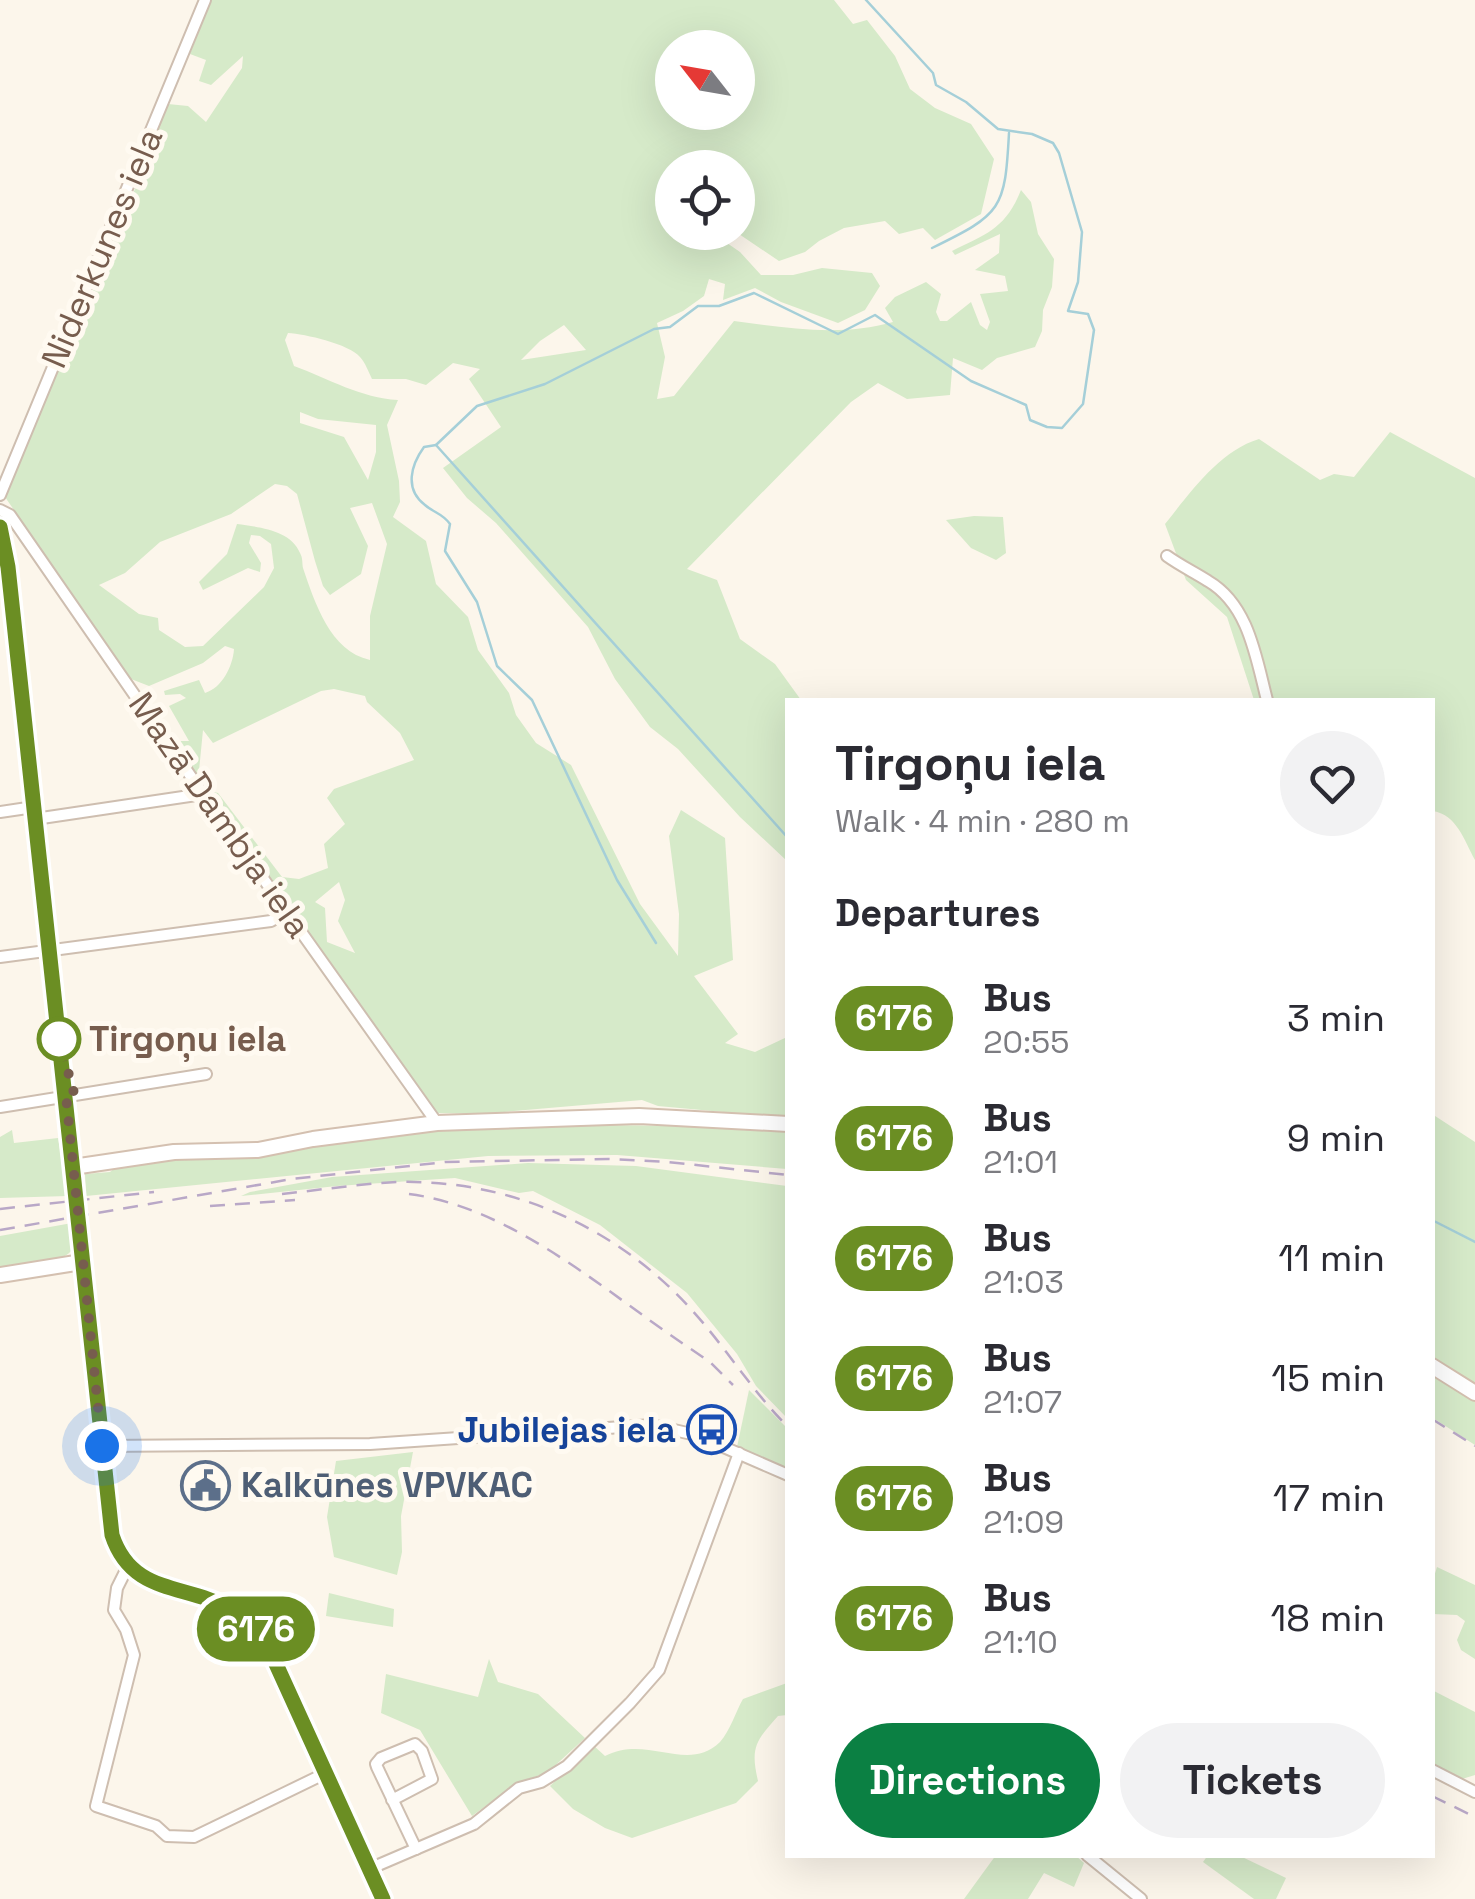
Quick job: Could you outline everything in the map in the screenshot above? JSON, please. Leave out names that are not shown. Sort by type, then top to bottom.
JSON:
[{"type":"main road","points":[[0,526],[8,567],[112,1535],[128,1566],[152,1582],[232,1609],[256,1628],[266,1642],[383,1899]]},
{"type":"main road","points":[[73,1167],[174,1152],[258,1150],[437,1123],[639,1116],[785,1124]]},
{"type":"main road","points":[[0,1275],[82,1262]]},
{"type":"main road","points":[[1435,1368],[1475,1393]]},
{"type":"street","name":"Niderkunes iela","points":[[0,495],[204,0]]},
{"type":"street","name":"Mazā Dambja iela","points":[[0,510],[10,515],[437,1123]]},
{"type":"street","points":[[1167,556],[1190,573],[1208,580],[1230,600],[1248,629],[1266,698]]},
{"type":"street","points":[[0,812],[35,813],[203,794]]},
{"type":"street","points":[[0,957],[270,920],[286,912]]},
{"type":"street","points":[[0,1106],[206,1074]]},
{"type":"street","points":[[102,1446],[370,1444],[631,1425],[696,1434],[785,1473]]},
{"type":"street","points":[[370,1869],[474,1824],[519,1788],[541,1782],[567,1766],[659,1670],[739,1452]]},
{"type":"street","points":[[128,1566],[114,1610],[134,1655],[96,1806],[156,1826],[167,1836],[194,1837],[326,1773]]},
{"type":"street","points":[[392,1800],[432,1779],[417,1745],[408,1745],[376,1764],[392,1800],[416,1849]]},
{"type":"street","points":[[1435,1772],[1475,1792]]},
{"type":"street","points":[[1091,1858],[1140,1899]]},
{"type":"green space","points":[[211,0],[834,0],[853,24],[867,20],[895,56],[910,89],[935,108],[971,124],[994,159],[981,214],[935,240],[923,228],[899,234],[885,221],[844,228],[805,252],[779,261],[755,245],[755,150],[655,150],[655,250],[737,250],[761,275],[793,275],[822,268],[872,273],[880,286],[865,310],[838,323],[755,288],[723,300],[725,284],[709,279],[704,296],[657,323],[665,357],[657,399],[674,396],[734,321],[814,330],[873,327],[893,322],[885,308],[895,297],[926,282],[941,294],[936,312],[940,321],[947,321],[971,302],[980,325],[987,330],[990,322],[980,294],[1008,291],[1005,276],[975,270],[999,253],[1000,234],[955,255],[952,251],[1002,222],[1021,190],[1031,202],[1038,234],[1054,259],[1052,287],[1035,347],[997,358],[982,370],[953,358],[950,395],[907,399],[878,383],[851,402],[687,569],[717,580],[740,639],[775,664],[800,698],[785,698],[785,859],[678,749],[650,727],[615,679],[588,627],[443,468],[501,427],[469,379],[480,369],[453,363],[426,385],[406,379],[372,379],[362,359],[347,348],[296,334],[288,333],[285,340],[294,366],[358,392],[398,400],[387,425],[399,481],[400,502],[393,517],[426,541],[436,584],[468,617],[478,650],[509,693],[516,715],[536,743],[571,765],[640,904],[678,956],[679,914],[669,836],[681,810],[725,838],[733,960],[694,976],[738,1034],[725,1043],[755,1052],[785,1038],[785,1118],[658,1106],[642,1100],[480,1114],[437,1113],[292,911],[286,897],[206,793],[218,793],[282,877],[299,879],[328,868],[324,844],[345,824],[327,798],[334,789],[414,760],[400,733],[365,696],[334,689],[321,691],[213,743],[203,730],[198,781],[175,746],[189,741],[169,706],[186,698],[180,694],[165,695],[164,691],[199,680],[205,693],[211,690],[226,676],[234,649],[225,646],[203,663],[149,686],[131,679],[5,497],[143,170],[158,122],[168,104],[188,106],[206,122],[242,68],[243,56],[211,85],[199,81],[206,60],[190,54]],"holes":[[[564,325],[586,350],[521,360],[540,341]],[[300,412],[318,419],[376,425],[376,452],[368,480],[344,437],[300,423]],[[275,484],[287,486],[297,494],[323,586],[330,595],[361,574],[368,546],[350,508],[372,503],[387,544],[370,616],[370,660],[356,655],[334,636],[313,596],[296,545],[273,531],[237,524],[227,554],[199,582],[203,590],[248,568],[260,572],[261,563],[249,543],[251,535],[271,544],[274,568],[264,587],[203,646],[185,647],[159,630],[158,618],[139,614],[99,585],[125,573],[160,542],[231,514]],[[339,882],[345,900],[338,921],[355,953],[327,942],[325,908],[315,902]]]},
{"type":"green space","points":[[1390,432],[1475,478],[1475,860],[1454,823],[1435,812],[1435,698],[1253,698],[1227,617],[1186,580],[1165,524],[1218,463],[1259,439],[1320,480],[1334,474],[1354,477]]},
{"type":"green space","points":[[1003,517],[1006,553],[996,560],[971,548],[946,520]]},
{"type":"green space","points":[[1435,1116],[1475,1142],[1475,1385],[1435,1359]]},
{"type":"green space","points":[[604,1125],[761,1127],[785,1130],[785,1169],[617,1155],[488,1156],[86,1196],[85,1174],[110,1172],[116,1167],[434,1131]]},
{"type":"green space","points":[[12,1130],[14,1143],[58,1138],[68,1196],[0,1198],[0,1137]]},
{"type":"green space","points":[[528,1163],[636,1166],[785,1186],[785,1416],[756,1386],[737,1354],[687,1293],[600,1225],[533,1191],[519,1193],[455,1178],[241,1196],[332,1177]]},
{"type":"green space","points":[[72,1223],[74,1243],[68,1254],[51,1261],[0,1269],[0,1236]]},
{"type":"green space","points":[[1435,1378],[1475,1402],[1475,1445],[1435,1419]]},
{"type":"green space","points":[[749,1390],[785,1426],[785,1467],[737,1447]]},
{"type":"green space","points":[[413,1452],[401,1516],[402,1552],[397,1575],[334,1557],[327,1517],[336,1461]]},
{"type":"green space","points":[[1437,1567],[1475,1585],[1475,1659],[1461,1650],[1457,1640],[1465,1621],[1457,1615],[1435,1614]]},
{"type":"green space","points":[[329,1593],[394,1609],[393,1627],[326,1616]]},
{"type":"green space","points":[[489,1659],[498,1682],[538,1694],[585,1738],[547,1773],[518,1782],[472,1816],[420,1730],[381,1713],[386,1674],[478,1697]]},
{"type":"green space","points":[[785,1684],[785,1715],[778,1716],[755,1752],[758,1781],[736,1803],[632,1838],[573,1809],[550,1786],[593,1745],[605,1756],[636,1749],[680,1755],[707,1751],[724,1737],[743,1699]]},
{"type":"green space","points":[[1435,1692],[1475,1712],[1475,1775],[1462,1779],[1435,1765]]},
{"type":"green space","points":[[994,1858],[1078,1858],[1084,1863],[1074,1887],[1044,1873],[1028,1899],[964,1899]]},
{"type":"green space","points":[[1206,1858],[1244,1858],[1286,1878],[1276,1899],[1254,1899],[1203,1862]]},
{"type":"waterway","points":[[785,835],[436,445],[477,406],[545,384],[654,329],[670,327],[698,306],[719,306],[754,293],[838,334],[875,315],[971,381],[1026,405],[1030,420],[1062,428],[1083,404],[1094,330],[1088,314],[1068,311],[1078,282],[1082,232],[1059,153],[1053,143],[1032,134],[998,129],[966,102],[936,85],[933,73],[866,0]]},
{"type":"waterway","points":[[932,248],[973,226],[995,206],[1005,178],[1009,133]]},
{"type":"waterway","points":[[436,445],[424,447],[416,461],[414,492],[450,524],[445,551],[477,602],[497,666],[532,700],[617,880],[656,943]]},
{"type":"waterway","points":[[1435,1222],[1475,1242]]},
{"type":"railway","points":[[0,1230],[292,1179],[445,1162],[608,1159],[785,1175]]},
{"type":"railway","points":[[282,1194],[382,1183],[439,1183],[519,1199],[557,1213],[594,1231],[660,1279],[703,1323],[785,1424]]},
{"type":"railway","points":[[0,1209],[154,1192]]},
{"type":"railway","points":[[409,1194],[483,1215],[553,1252],[710,1362],[733,1385]]},
{"type":"railway","points":[[210,1206],[295,1200]]},
{"type":"railway","points":[[1435,1421],[1475,1446]]},
{"type":"railway","points":[[1435,1797],[1475,1817]]},
{"type":"bus line","name":"6176","points":[[0,527],[8,567],[112,1535],[128,1566],[152,1582],[232,1609],[256,1628],[266,1642],[383,1899]]},
{"type":"place","name":"Tirgoņu iela","points":[[59,1039]]},
{"type":"place","name":"Jubilejas iela","points":[[711,1430]]},
{"type":"place","name":"Kalkūnes VPVKAC","points":[[206,1485]]},
{"type":"route","points":[[59,1039],[74,1093],[66,1096],[102,1446]]}]
